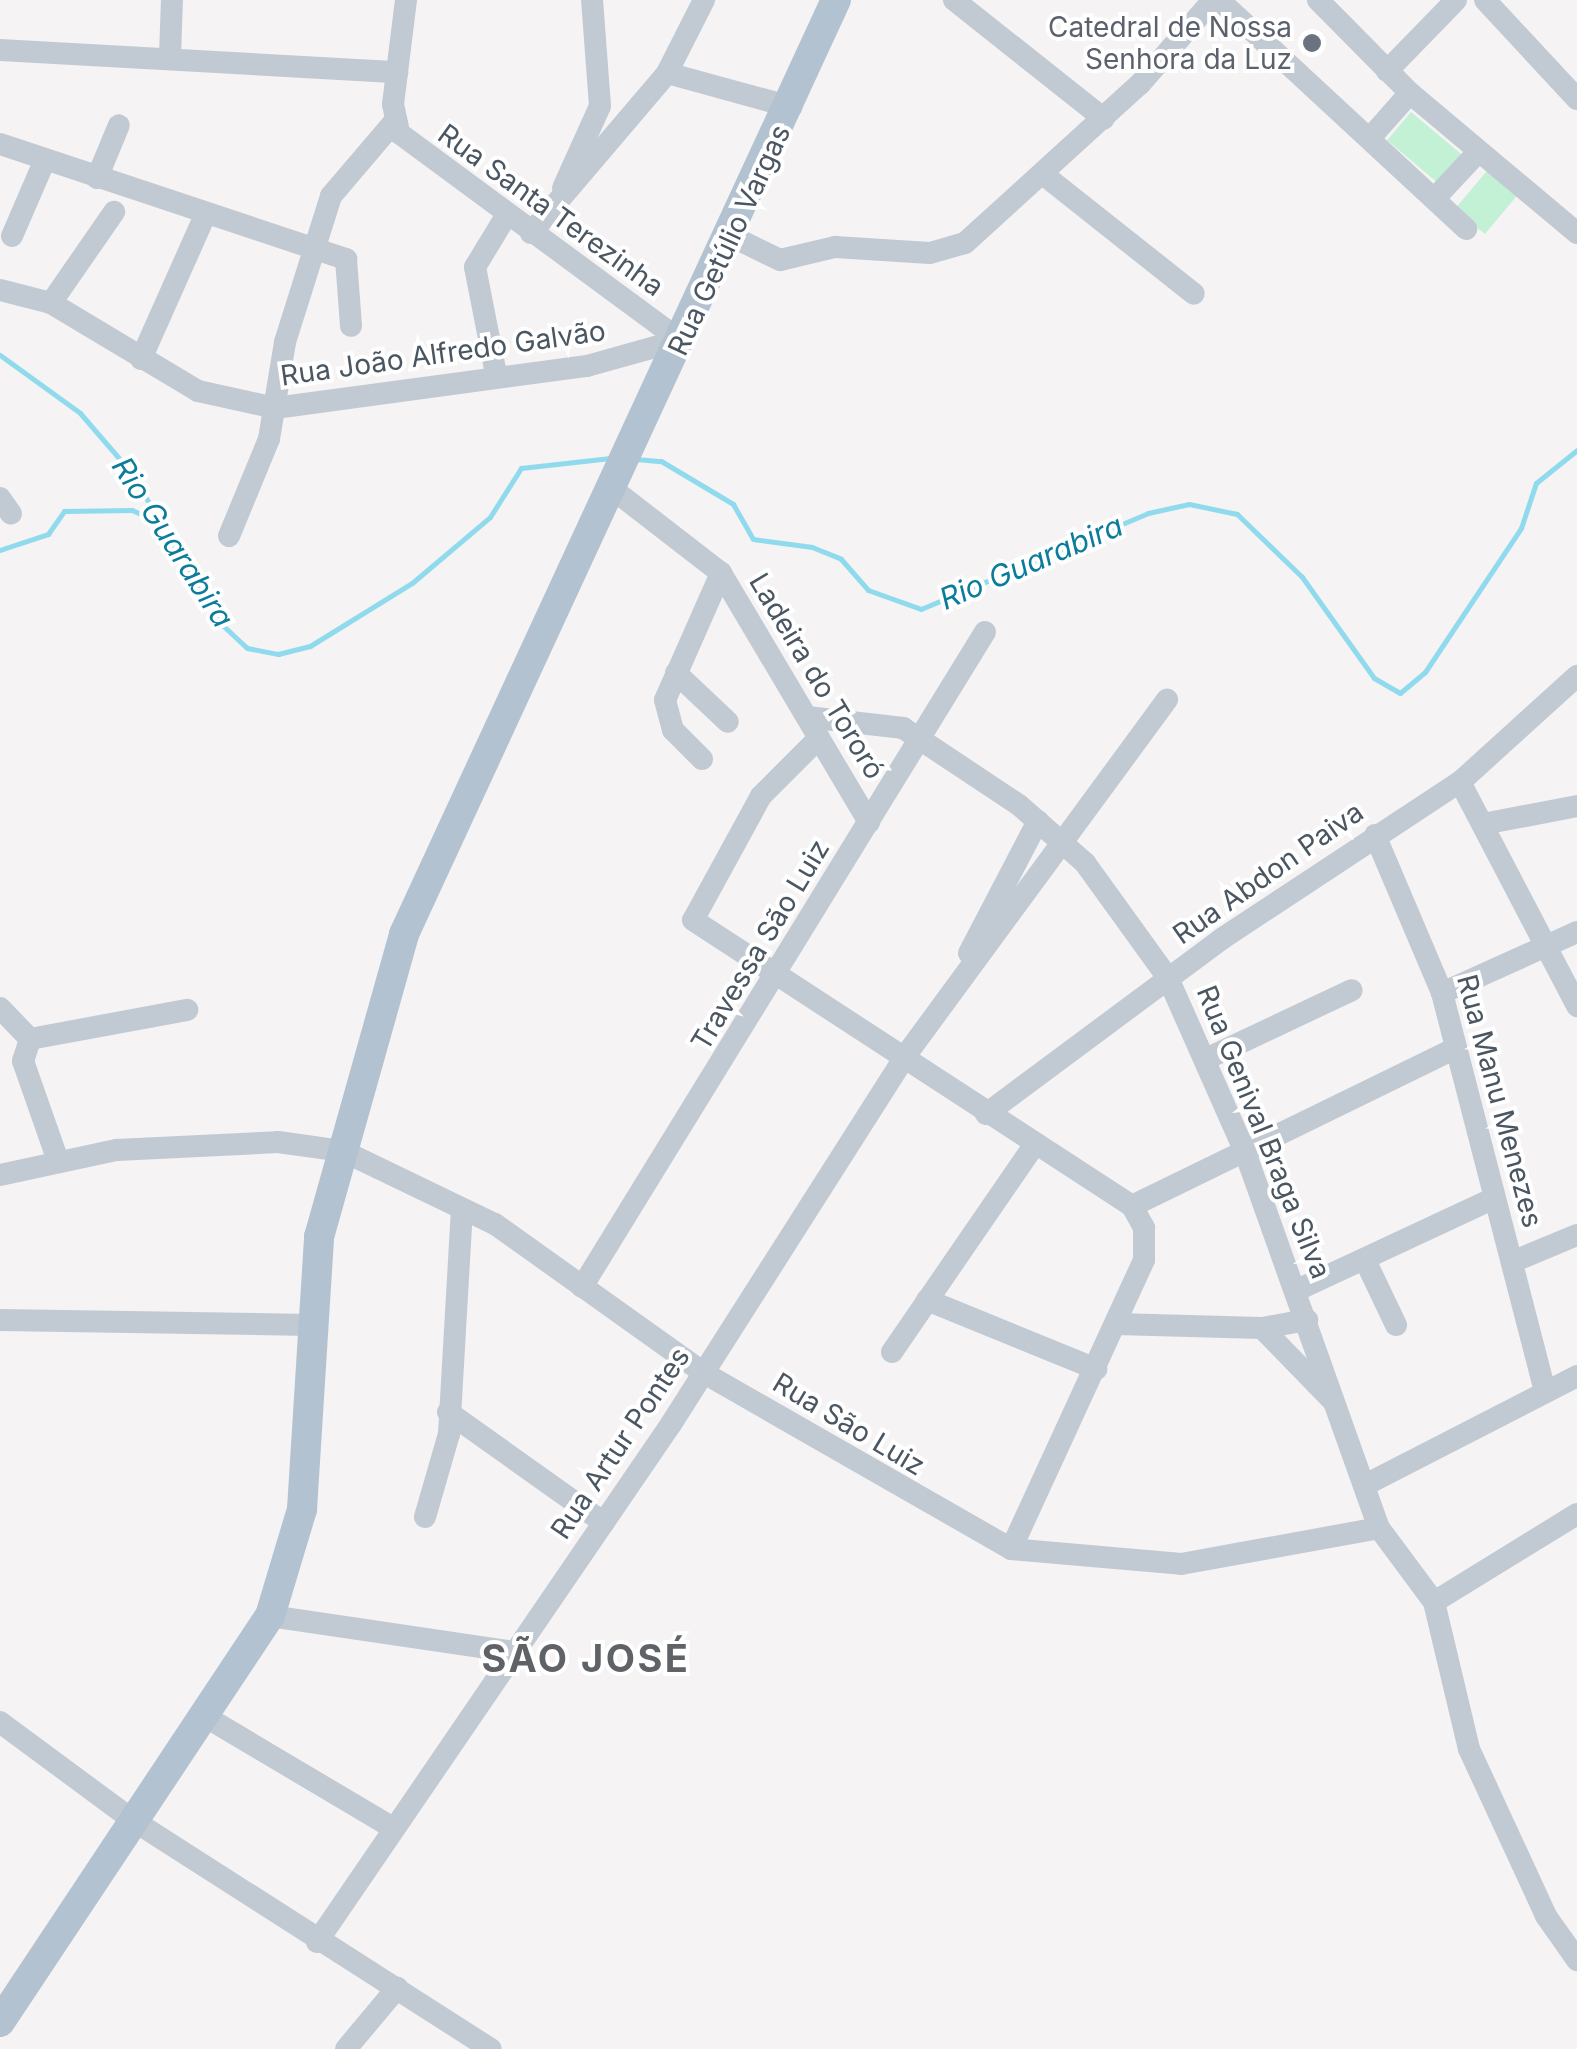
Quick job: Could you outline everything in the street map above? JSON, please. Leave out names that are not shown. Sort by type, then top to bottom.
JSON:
[{"type":"main road","name":"Rua Getúlio Vargas","points":[[0,2022],[130,1818],[270,1616],[302,1509],[320,1237],[404,934],[617,486],[680,340],[791,108],[836,0]]},
{"type":"street","points":[[170,56],[172,0]]},
{"type":"street","points":[[229,536],[275,408],[312,253],[352,162],[394,122],[406,0]]},
{"type":"street","points":[[559,200],[600,106],[592,0]]},
{"type":"street","points":[[531,233],[667,73],[704,0]]},
{"type":"street","points":[[954,0],[1104,119]]},
{"type":"street","points":[[731,236],[780,260],[835,247],[948,250],[1044,175],[1104,119],[1216,0],[1436,197],[1466,230]]},
{"type":"street","points":[[1318,0],[1410,93],[1577,233]]},
{"type":"street","points":[[1388,71],[1456,0]]},
{"type":"street","points":[[1484,0],[1577,99]]},
{"type":"street","points":[[0,50],[170,56],[397,72]]},
{"type":"street","points":[[667,73],[791,108]]},
{"type":"street","points":[[1370,138],[1410,93]]},
{"type":"street","name":"Rua Santa Terezinha","points":[[394,122],[506,216],[680,340]]},
{"type":"street","points":[[97,178],[119,125]]},
{"type":"street","points":[[0,144],[353,266],[351,326]]},
{"type":"street","points":[[1436,197],[1478,152]]},
{"type":"street","points":[[12,236],[44,162]]},
{"type":"street","points":[[1044,175],[1194,294]]},
{"type":"street","points":[[51,303],[114,212]]},
{"type":"street","points":[[141,359],[205,216]]},
{"type":"street","points":[[496,374],[475,267],[506,216]]},
{"type":"street","name":"Rua João Alfredo Galvão","points":[[0,290],[51,303],[198,391],[275,408],[496,374],[587,366],[680,340]]},
{"type":"street","name":"Ladeira do Tororó","points":[[617,486],[721,573],[869,822]]},
{"type":"street","points":[[702,759],[666,717],[676,673],[721,573]]},
{"type":"street","name":"Travessa São Luiz","points":[[582,1287],[985,632]]},
{"type":"street","points":[[676,673],[728,722]]},
{"type":"street","name":"Rua Abdon Paiva","points":[[986,1114],[1168,978],[1375,834],[1460,782],[1577,676]]},
{"type":"street","name":"Rua Artur Pontes","points":[[318,1942],[391,1828],[704,1373],[906,1055],[964,971],[1167,700]]},
{"type":"street","name":"Rua Genival Braga Silva","points":[[807,717],[854,716],[921,736],[1061,842],[1168,978],[1246,1152],[1369,1483],[1379,1528],[1434,1602]]},
{"type":"street","points":[[818,738],[761,796],[691,914],[776,976],[906,1055],[1032,1148],[1132,1206],[1146,1252],[1096,1370],[1011,1549]]},
{"type":"street","points":[[1460,782],[1577,1006]]},
{"type":"street","points":[[1482,824],[1577,806]]},
{"type":"street","name":"Rua Artur Pontes","points":[[964,971],[1038,822]]},
{"type":"street","name":"Rua Manu Menezes","points":[[1375,834],[1442,993],[1545,1392]]},
{"type":"street","points":[[1442,993],[1577,932]]},
{"type":"street","points":[[1206,1059],[1352,990]]},
{"type":"street","points":[[0,1008],[30,1039]]},
{"type":"street","points":[[30,1039],[187,1010]]},
{"type":"street","points":[[30,1039],[23,1061],[57,1158]]},
{"type":"street","points":[[1132,1206],[1456,1048]]},
{"type":"street","points":[[0,1175],[57,1158],[219,1143],[343,1151]]},
{"type":"street","points":[[892,1352],[1032,1148]]},
{"type":"street","name":"Rua São Luiz","points":[[343,1151],[462,1209],[704,1373],[1011,1549],[1181,1564],[1379,1528]]},
{"type":"street","points":[[1296,1290],[1494,1198]]},
{"type":"street","points":[[425,1517],[441,1478],[462,1209]]},
{"type":"street","points":[[1512,1262],[1577,1234]]},
{"type":"street","points":[[1365,1260],[1396,1325]]},
{"type":"street","points":[[927,1300],[1096,1370]]},
{"type":"street","points":[[0,1320],[312,1325]]},
{"type":"street","points":[[1116,1324],[1262,1328],[1307,1320]]},
{"type":"street","name":"Rua Genival Braga Silva","points":[[1262,1328],[1340,1409]]},
{"type":"street","points":[[1369,1483],[1577,1376]]},
{"type":"street","points":[[448,1412],[604,1523]]},
{"type":"street","points":[[1574,1946],[1460,1726],[1434,1602],[1577,1514]]},
{"type":"street","points":[[270,1616],[512,1652]]},
{"type":"street","points":[[201,1714],[391,1828]]},
{"type":"street","points":[[0,1722],[130,1818],[318,1942],[491,2049]]},
{"type":"street","points":[[346,2049],[397,1988]]},
{"type":"green space","points":[[1411,112],[1462,155],[1439,183],[1387,140]]},
{"type":"green space","points":[[1491,166],[1521,191],[1485,234],[1455,209]]},
{"type":"waterway","name":"Rio Guarabira","points":[[0,355],[80,413],[131,472],[217,620],[247,648],[278,654],[310,646],[412,583],[490,517],[521,468],[610,458]]},
{"type":"waterway","name":"Rio Guarabira","points":[[636,459],[661,461],[733,504],[753,539],[812,547],[841,559],[868,590],[921,609],[1148,513],[1189,504],[1237,514],[1302,577],[1374,678],[1400,693],[1425,672],[1521,528],[1536,483],[1577,450]]},
{"type":"waterway","points":[[0,550],[48,534],[64,511],[132,510],[164,525]]},
{"type":"place","name":"Catedral de Nossa Senhora da Luz","points":[[1312,43]]},
{"type":"district","name":"SÃO JOSÉ","points":[[586,1659]]}]
